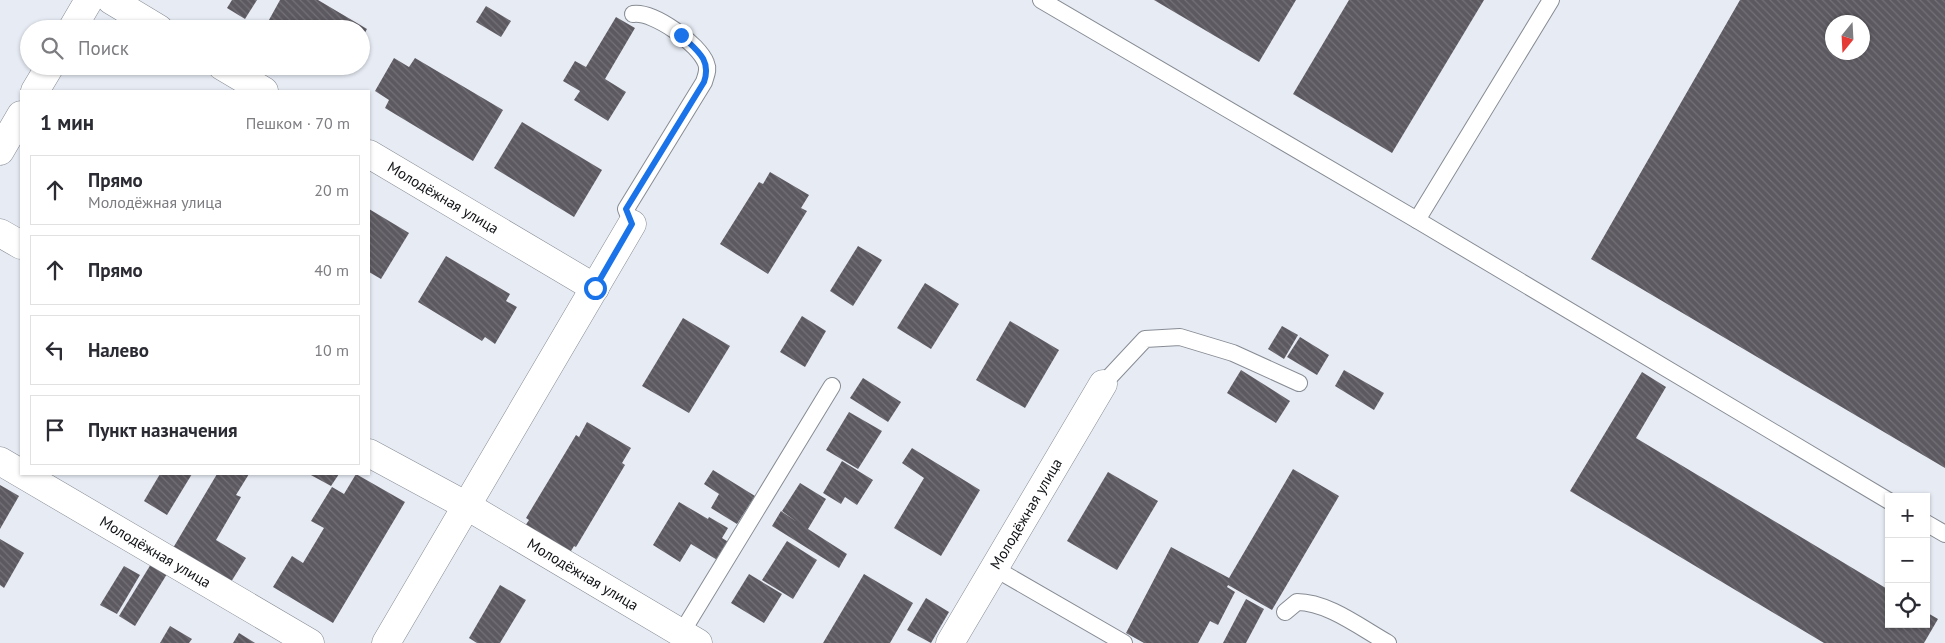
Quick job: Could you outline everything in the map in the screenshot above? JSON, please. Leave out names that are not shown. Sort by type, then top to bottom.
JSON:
[{"type":"street","points":[[77,20],[89,0]]},
{"type":"street","points":[[111,0],[144,20]]},
{"type":"street","points":[[37,90],[45,75]]},
{"type":"street","points":[[237,75],[262,90]]},
{"type":"street","points":[[0,151],[20,117]]},
{"type":"street","name":"Молодёжная улица","points":[[370,155],[595,288]]},
{"type":"street","points":[[386,643],[632,224]]},
{"type":"street","points":[[0,233],[20,244]]},
{"type":"street","name":"Молодёжная улица","points":[[950,643],[1103,384]]},
{"type":"street","name":"Молодёжная улица","points":[[370,454],[467,506],[690,638]]},
{"type":"street","name":"Молодёжная улица","points":[[0,461],[20,473]]},
{"type":"street","name":"Молодёжная улица","points":[[24,475],[310,643]]},
{"type":"lane","points":[[1041,0],[1417,220],[1885,499]]},
{"type":"lane","points":[[1417,220],[1551,0]]},
{"type":"lane","points":[[632,224],[626,209],[704,82],[708,72],[706,63],[699,52],[681,35],[651,16],[639,13],[634,14]]},
{"type":"lane","points":[[1103,384],[1145,340],[1180,337],[1233,353],[1299,383]]},
{"type":"lane","points":[[690,638],[832,386]]},
{"type":"lane","points":[[1930,525],[1945,534]]},
{"type":"lane","points":[[994,568],[1124,643]]},
{"type":"lane","points":[[1285,612],[1297,602],[1310,602],[1323,606],[1388,643]]},
{"type":"building","points":[[232,0],[257,0],[245,19],[227,8]]},
{"type":"building","points":[[280,0],[318,0],[352,20],[269,20]]},
{"type":"building","points":[[1154,0],[1296,0],[1259,62]]},
{"type":"building","points":[[1349,0],[1484,0],[1392,153],[1293,94]]},
{"type":"building","points":[[1740,0],[1945,0],[1945,468],[1591,259]]},
{"type":"building","points":[[486,6],[511,21],[501,37],[476,22]]},
{"type":"building","points":[[616,17],[635,28],[605,79],[626,92],[608,121],[574,100],[580,91],[563,81],[575,61],[586,67]]},
{"type":"building","points":[[394,58],[409,67],[415,58],[503,110],[473,161],[385,108],[389,100],[375,91]]},
{"type":"building","points":[[522,122],[602,170],[574,217],[494,168]]},
{"type":"building","points":[[770,172],[809,195],[801,208],[807,211],[768,274],[720,244],[759,182],[763,184]]},
{"type":"building","points":[[370,210],[409,233],[381,279],[370,273]]},
{"type":"building","points":[[858,246],[882,260],[853,306],[830,291]]},
{"type":"building","points":[[446,256],[510,294],[506,301],[517,307],[495,344],[485,337],[482,341],[418,302]]},
{"type":"building","points":[[925,283],[959,304],[931,349],[897,328]]},
{"type":"building","points":[[802,316],[826,331],[805,367],[780,352]]},
{"type":"building","points":[[683,318],[730,346],[689,413],[642,386]]},
{"type":"building","points":[[1010,321],[1059,350],[1025,408],[976,380]]},
{"type":"building","points":[[1282,326],[1298,335],[1284,359],[1268,349]]},
{"type":"building","points":[[1300,337],[1329,355],[1317,375],[1287,357]]},
{"type":"building","points":[[1241,370],[1290,401],[1276,423],[1227,393]]},
{"type":"building","points":[[1344,370],[1384,393],[1374,410],[1335,386]]},
{"type":"building","points":[[1642,372],[1666,387],[1636,438],[1885,588],[1885,628],[1930,628],[1930,614],[1938,619],[1924,643],[1824,643],[1570,491]]},
{"type":"building","points":[[863,378],[901,402],[888,422],[850,398]]},
{"type":"building","points":[[849,412],[882,431],[858,469],[826,450]]},
{"type":"building","points":[[587,422],[631,448],[622,463],[625,465],[576,547],[574,546],[568,556],[523,529],[529,520],[526,518],[576,435],[579,437]]},
{"type":"building","points":[[912,448],[980,490],[941,556],[894,528],[924,478],[902,463]]},
{"type":"building","points":[[842,461],[873,480],[857,505],[845,497],[841,504],[823,493]]},
{"type":"building","points":[[1293,469],[1339,496],[1272,610],[1228,585],[1227,587],[1235,592],[1218,625],[1210,621],[1198,643],[1144,643],[1126,633],[1171,547],[1229,578]]},
{"type":"building","points":[[713,470],[755,496],[737,524],[711,508],[719,494],[704,484]]},
{"type":"building","points":[[1108,472],[1158,501],[1117,570],[1067,541]]},
{"type":"building","points":[[159,475],[191,475],[167,515],[144,501]]},
{"type":"building","points":[[216,475],[248,475],[236,495],[241,497],[216,540],[246,558],[231,582],[173,548]]},
{"type":"building","points":[[311,475],[338,475],[331,486]]},
{"type":"building","points":[[355,475],[358,475],[405,502],[333,623],[273,587],[292,556],[303,563],[324,528],[311,521],[332,487],[344,494]]},
{"type":"building","points":[[800,483],[826,499],[808,529],[847,554],[839,568],[772,526],[781,511],[797,522],[782,511]]},
{"type":"building","points":[[0,485],[19,496],[0,529]]},
{"type":"building","points":[[679,502],[728,528],[722,538],[730,543],[719,561],[691,544],[680,562],[653,545]]},
{"type":"building","points":[[0,539],[24,553],[4,588],[0,585]]},
{"type":"building","points":[[787,541],[817,560],[793,599],[762,580]]},
{"type":"building","points":[[151,564],[167,574],[135,626],[119,616]]},
{"type":"building","points":[[124,566],[140,575],[117,614],[100,605]]},
{"type":"building","points":[[749,574],[782,594],[764,623],[731,603]]},
{"type":"building","points":[[864,574],[913,603],[890,643],[823,643]]},
{"type":"building","points":[[500,585],[526,600],[500,643],[477,643],[469,638]]},
{"type":"building","points":[[926,598],[949,612],[931,643],[907,630]]},
{"type":"building","points":[[1246,599],[1264,609],[1246,643],[1223,643]]},
{"type":"building","points":[[170,626],[192,639],[189,643],[160,643]]},
{"type":"building","points":[[239,633],[255,643],[233,643]]},
{"type":"route","points":[[595,288],[632,224],[626,209],[704,82],[708,72],[706,63],[699,52],[681,35]]}]
